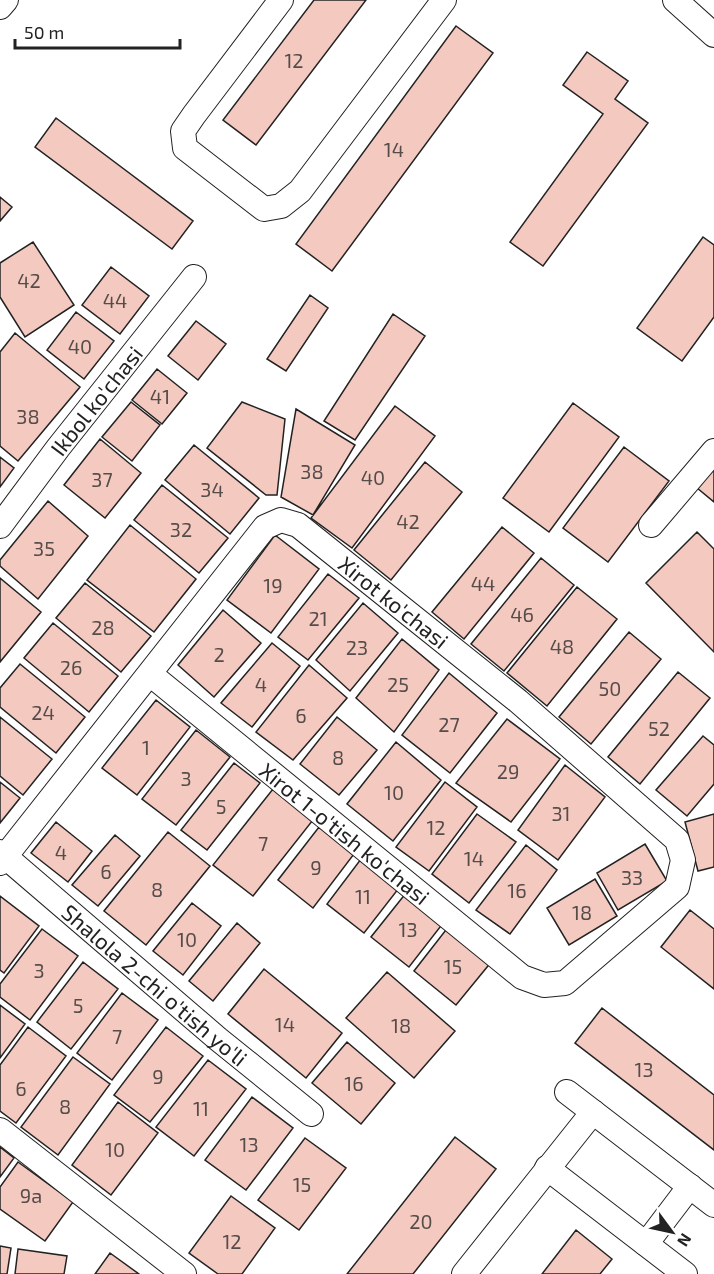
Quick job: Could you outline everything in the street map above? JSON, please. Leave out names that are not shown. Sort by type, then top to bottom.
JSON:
[{"type":"street","points":[[0,7],[6,0]]},
{"type":"street","points":[[281,0],[183,131],[185,148],[264,209],[281,206],[300,191],[444,0]]},
{"type":"street","points":[[675,0],[714,35]]},
{"type":"street","name":"Ikbol ko'chasi","points":[[0,526],[58,448],[194,277]]},
{"type":"street","points":[[651,525],[714,451]]},
{"type":"street","name":"Xirot ko'chasi","points":[[2,857],[265,527],[281,520],[298,525],[518,701],[677,840],[684,860],[677,887],[565,983],[544,985]]},
{"type":"street","name":"Xirot 1-o'tish ko'chasi","points":[[150,674],[522,977],[544,985]]},
{"type":"street","name":"Shalola 2-chi o'tish yo'li","points":[[2,857],[218,1040],[311,1114]]},
{"type":"street","points":[[567,1092],[714,1204]]},
{"type":"street","points":[[464,1274],[592,1112]]},
{"type":"street","points":[[0,1130],[184,1274]]},
{"type":"street","points":[[548,1168],[646,1244],[669,1269]]},
{"type":"street","points":[[646,1244],[690,1186]]},
{"type":"building","points":[[314,0],[366,0],[256,145],[223,120]]},
{"type":"building","points":[[456,26],[493,53],[332,271],[296,244]]},
{"type":"building","points":[[587,52],[628,81],[615,99],[648,123],[543,266],[510,242],[603,114],[563,85]]},
{"type":"building","points":[[56,118],[193,221],[172,249],[35,147]]},
{"type":"building","points":[[0,197],[12,207],[0,221]]},
{"type":"building","points":[[703,237],[714,245],[714,317],[682,361],[637,328]]},
{"type":"building","points":[[33,242],[74,305],[25,337],[0,297],[0,263]]},
{"type":"building","points":[[111,267],[149,296],[120,334],[82,305]]},
{"type":"building","points":[[310,295],[328,308],[286,371],[267,359]]},
{"type":"building","points":[[76,312],[114,341],[84,379],[47,350]]},
{"type":"building","points":[[393,314],[425,336],[355,440],[324,421]]},
{"type":"building","points":[[196,321],[226,344],[198,380],[168,356]]},
{"type":"building","points":[[15,333],[80,387],[18,461],[0,446],[0,352]]},
{"type":"building","points":[[157,369],[187,393],[162,424],[132,400]]},
{"type":"building","points":[[131,402],[160,425],[132,461],[102,437]]},
{"type":"building","points":[[242,402],[285,419],[277,495],[266,495],[207,448]]},
{"type":"building","points":[[573,403],[619,437],[549,532],[503,498]]},
{"type":"building","points":[[395,406],[435,436],[352,548],[311,518]]},
{"type":"building","points":[[296,409],[355,445],[313,515],[281,497]]},
{"type":"building","points":[[100,439],[141,473],[105,518],[64,485]]},
{"type":"building","points":[[194,445],[259,498],[230,534],[165,480]]},
{"type":"building","points":[[624,447],[669,481],[608,562],[563,528]]},
{"type":"building","points":[[0,457],[14,468],[0,487]]},
{"type":"building","points":[[714,457],[714,502],[691,483]]},
{"type":"building","points":[[425,462],[462,492],[391,580],[354,550]]},
{"type":"building","points":[[162,485],[228,538],[199,573],[134,520]]},
{"type":"building","points":[[48,501],[88,536],[38,599],[0,566],[0,560]]},
{"type":"building","points":[[130,525],[196,579],[154,632],[87,580]]},
{"type":"building","points":[[502,527],[534,553],[464,639],[432,612]]},
{"type":"building","points":[[697,532],[714,549],[714,652],[646,583]]},
{"type":"building","points":[[275,535],[319,569],[271,633],[227,600]]},
{"type":"building","points":[[541,558],[574,585],[504,671],[471,644]]},
{"type":"building","points":[[328,574],[359,598],[308,660],[278,637]]},
{"type":"building","points":[[0,578],[41,612],[0,662]]},
{"type":"building","points":[[85,583],[151,636],[121,672],[56,618]]},
{"type":"building","points":[[577,587],[617,619],[547,706],[507,673]]},
{"type":"building","points":[[363,603],[398,633],[350,691],[316,660]]},
{"type":"building","points":[[223,610],[261,643],[214,697],[178,665]]},
{"type":"building","points":[[53,623],[118,676],[89,712],[24,658]]},
{"type":"building","points":[[629,632],[661,659],[591,744],[559,717]]},
{"type":"building","points":[[402,639],[439,670],[394,732],[356,698]]},
{"type":"building","points":[[272,643],[300,666],[252,727],[221,703]]},
{"type":"building","points":[[20,664],[85,717],[56,753],[0,707],[0,688]]},
{"type":"building","points":[[309,665],[347,698],[293,760],[256,732]]},
{"type":"building","points":[[678,672],[710,698],[640,784],[608,757]]},
{"type":"building","points":[[449,673],[497,713],[450,773],[402,735]]},
{"type":"building","points":[[156,700],[190,727],[137,795],[102,768]]},
{"type":"building","points":[[0,717],[52,759],[23,795],[0,776]]},
{"type":"building","points":[[337,717],[377,750],[339,795],[300,764]]},
{"type":"building","points":[[507,719],[560,759],[511,822],[456,783]]},
{"type":"building","points":[[196,730],[230,757],[176,825],[142,799]]},
{"type":"building","points":[[703,736],[714,745],[714,784],[687,816],[656,790]]},
{"type":"building","points":[[396,742],[441,780],[393,841],[347,804]]},
{"type":"building","points":[[234,763],[260,783],[207,850],[181,830]]},
{"type":"building","points":[[565,765],[605,797],[558,860],[518,830]]},
{"type":"building","points":[[0,782],[20,798],[0,823]]},
{"type":"building","points":[[445,782],[477,807],[429,871],[396,847]]},
{"type":"building","points":[[273,789],[313,820],[253,896],[213,865]]},
{"type":"building","points":[[477,814],[516,842],[469,903],[432,874]]},
{"type":"building","points":[[714,814],[714,867],[698,871],[685,822]]},
{"type":"building","points":[[56,822],[92,851],[68,882],[31,853]]},
{"type":"building","points":[[319,827],[354,854],[313,908],[278,880]]},
{"type":"building","points":[[168,832],[210,866],[146,945],[104,911]]},
{"type":"building","points":[[115,835],[140,856],[98,906],[72,885]]},
{"type":"building","points":[[645,844],[667,881],[618,910],[597,873]]},
{"type":"building","points":[[526,845],[557,870],[510,934],[476,910]]},
{"type":"building","points":[[361,859],[399,888],[364,933],[327,904]]},
{"type":"building","points":[[595,879],[617,916],[569,945],[547,908]]},
{"type":"building","points":[[406,893],[444,922],[409,967],[371,937]]},
{"type":"building","points":[[0,896],[39,926],[4,973],[0,970]]},
{"type":"building","points":[[192,903],[221,926],[183,975],[153,951]]},
{"type":"building","points":[[690,910],[714,929],[714,989],[661,947]]},
{"type":"building","points":[[237,923],[260,943],[213,1001],[189,981]]},
{"type":"building","points":[[449,926],[492,961],[456,1005],[414,971]]},
{"type":"building","points":[[42,929],[78,956],[30,1020],[0,997],[0,984]]},
{"type":"building","points":[[83,962],[118,989],[71,1049],[37,1022]]},
{"type":"building","points":[[264,969],[342,1033],[306,1078],[228,1014]]},
{"type":"building","points":[[387,972],[455,1031],[414,1078],[346,1018]]},
{"type":"building","points":[[122,993],[158,1020],[112,1080],[77,1053]]},
{"type":"building","points":[[0,1005],[25,1024],[0,1058]]},
{"type":"building","points":[[602,1008],[714,1095],[714,1150],[575,1043]]},
{"type":"building","points":[[28,1027],[66,1056],[16,1123],[0,1111],[0,1065]]},
{"type":"building","points":[[166,1027],[203,1056],[150,1122],[114,1095]]},
{"type":"building","points":[[347,1042],[395,1083],[361,1124],[312,1083]]},
{"type":"building","points":[[73,1057],[110,1084],[58,1155],[21,1127]]},
{"type":"building","points":[[208,1060],[246,1089],[194,1156],[156,1127]]},
{"type":"building","points":[[252,1097],[293,1128],[246,1190],[205,1160]]},
{"type":"building","points":[[118,1102],[158,1133],[111,1195],[72,1165]]},
{"type":"building","points":[[455,1137],[496,1169],[413,1274],[347,1274]]},
{"type":"building","points":[[305,1138],[346,1168],[299,1230],[258,1200]]},
{"type":"building","points":[[0,1147],[14,1158],[0,1177]]},
{"type":"building","points":[[18,1162],[73,1202],[45,1241],[0,1209],[0,1187]]},
{"type":"building","points":[[231,1196],[275,1228],[242,1274],[218,1274],[189,1253]]},
{"type":"building","points":[[576,1230],[612,1259],[600,1274],[542,1274]]},
{"type":"building","points":[[0,1246],[11,1248],[7,1274],[0,1274]]},
{"type":"building","points":[[18,1249],[67,1256],[64,1274],[15,1274]]},
{"type":"building","points":[[110,1253],[139,1274],[95,1274]]}]
